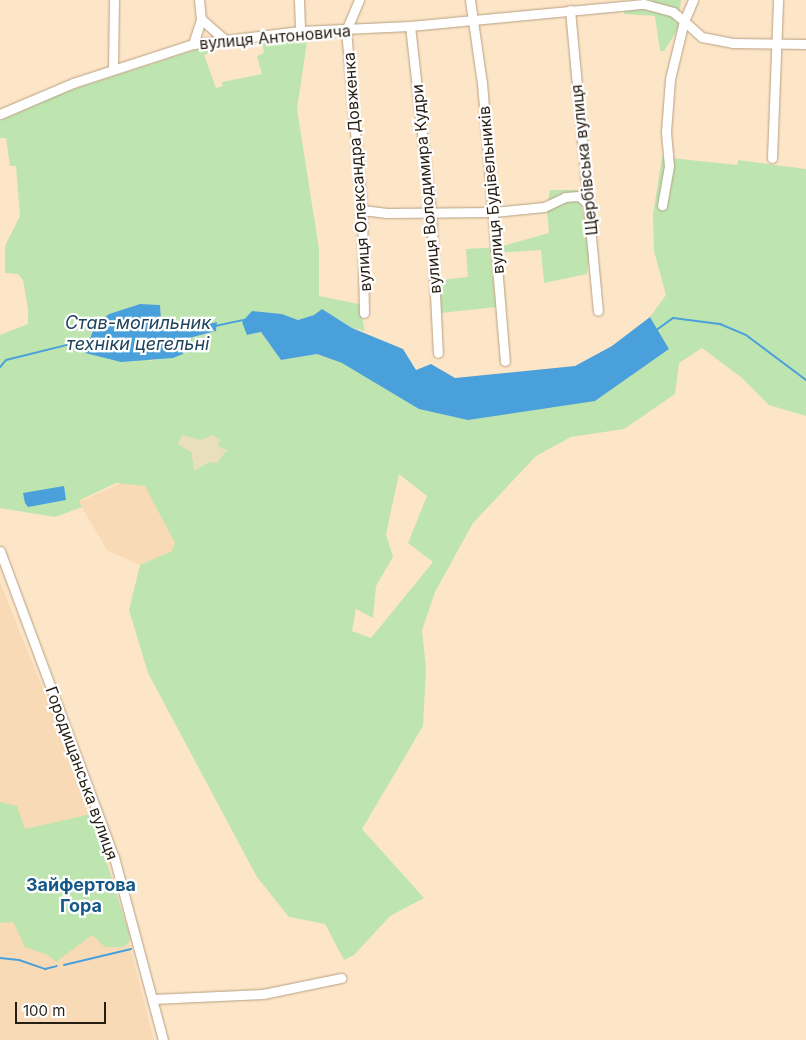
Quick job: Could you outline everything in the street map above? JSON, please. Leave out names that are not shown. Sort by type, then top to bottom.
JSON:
[{"type":"street","points":[[114,0],[114,69]]},
{"type":"street","points":[[193,44],[201,19],[199,0]]},
{"type":"street","points":[[300,0],[300,31]]},
{"type":"street","points":[[346,30],[359,0]]},
{"type":"street","name":"вулиця Будівельників","points":[[470,0],[482,83],[505,361]]},
{"type":"street","points":[[662,205],[669,166],[666,132],[670,79],[684,21],[693,0]]},
{"type":"street","points":[[772,158],[778,0]]},
{"type":"street","name":"вулиця Антоновича","points":[[0,114],[114,69],[193,44],[300,31],[410,26],[635,3],[673,12],[702,37],[733,43],[806,44]]},
{"type":"street","name":"Щербівська вулиця","points":[[570,10],[598,311]]},
{"type":"street","points":[[201,19],[226,41]]},
{"type":"street","name":"вулиця Володимира Кудри","points":[[410,26],[431,212],[438,353]]},
{"type":"street","name":"вулиця Олександра Довженка","points":[[346,30],[362,210],[364,313]]},
{"type":"street","points":[[362,210],[494,212],[544,208],[566,196],[579,196],[589,205]]},
{"type":"street","name":"Городищанська вулиця","points":[[0,551],[109,843],[163,1040]]},
{"type":"street","points":[[153,999],[270,993],[340,978]]},
{"type":"shaded area","points":[[123,482],[145,485],[175,542],[173,551],[140,565],[107,550],[79,502]]},
{"type":"shaded area","points":[[0,582],[66,747],[112,877],[154,1040],[0,1040]]},
{"type":"green space","points":[[652,0],[681,0],[678,29],[664,51],[660,51],[655,16],[624,14],[626,8],[633,6],[650,9]]},
{"type":"green space","points":[[271,39],[307,42],[297,109],[319,249],[319,296],[359,304],[365,331],[352,328],[322,309],[314,315],[298,320],[282,314],[248,335],[261,332],[281,360],[317,354],[342,363],[567,404],[595,401],[669,349],[650,317],[666,295],[654,251],[653,215],[662,157],[737,165],[738,160],[806,169],[806,416],[769,405],[742,378],[702,348],[679,363],[675,394],[624,429],[571,437],[536,456],[473,523],[435,592],[422,630],[426,669],[423,726],[362,829],[424,898],[390,916],[354,955],[344,960],[325,924],[289,917],[257,877],[148,673],[129,610],[140,565],[172,551],[175,543],[145,486],[116,483],[82,499],[79,502],[82,507],[55,517],[0,508],[0,335],[28,324],[28,309],[23,280],[18,274],[5,273],[5,246],[20,216],[16,166],[10,166],[6,138],[0,138],[0,121],[59,94],[198,49],[212,47],[215,52],[204,55],[216,88],[223,86],[222,82],[262,74],[257,56],[264,53],[262,41]],"holes":[[[140,304],[160,305],[161,320],[176,324],[179,331],[217,322],[216,331],[189,338],[183,354],[150,361],[109,314]],[[212,435],[218,446],[210,462],[194,470],[192,453]],[[399,474],[427,496],[408,543],[433,562],[371,638],[352,631],[356,609],[373,618],[376,586],[393,557],[386,534]]]},
{"type":"green space","points":[[550,190],[580,190],[589,256],[587,274],[544,283],[541,250],[490,253],[496,307],[441,313],[440,280],[468,277],[466,249],[499,247],[549,233],[547,210]]},
{"type":"green space","points":[[0,802],[17,806],[25,829],[91,814],[129,933],[130,941],[124,947],[105,947],[92,935],[56,962],[48,955],[25,947],[13,922],[0,923]]},
{"type":"sand","points":[[182,435],[201,440],[212,435],[220,439],[218,446],[227,450],[217,463],[210,462],[194,470],[192,453],[178,444]]},
{"type":"water","name":"Став-могильник техніки цегельні","points":[[140,304],[160,305],[161,320],[176,324],[179,331],[217,322],[216,331],[189,338],[183,354],[173,358],[121,362],[85,353],[95,325],[109,314]]},
{"type":"water","points":[[322,309],[352,328],[403,349],[416,370],[431,364],[455,378],[575,366],[612,346],[650,317],[669,349],[595,401],[468,420],[419,409],[342,363],[317,354],[281,360],[261,332],[247,335],[242,322],[252,311],[282,314],[298,320],[314,315]]},
{"type":"water","points":[[64,486],[66,500],[28,507],[25,503],[23,493]]},
{"type":"waterway","points":[[655,331],[673,318],[720,324],[746,335],[806,380]]},
{"type":"waterway","points":[[215,326],[247,319]]},
{"type":"waterway","points":[[0,367],[6,360],[91,339]]},
{"type":"waterway","points":[[64,965],[131,949]]},
{"type":"waterway","points":[[0,958],[19,960],[45,969],[57,966]]},
{"type":"district","name":"Зайфертова Гора","points":[[81,896]]}]
